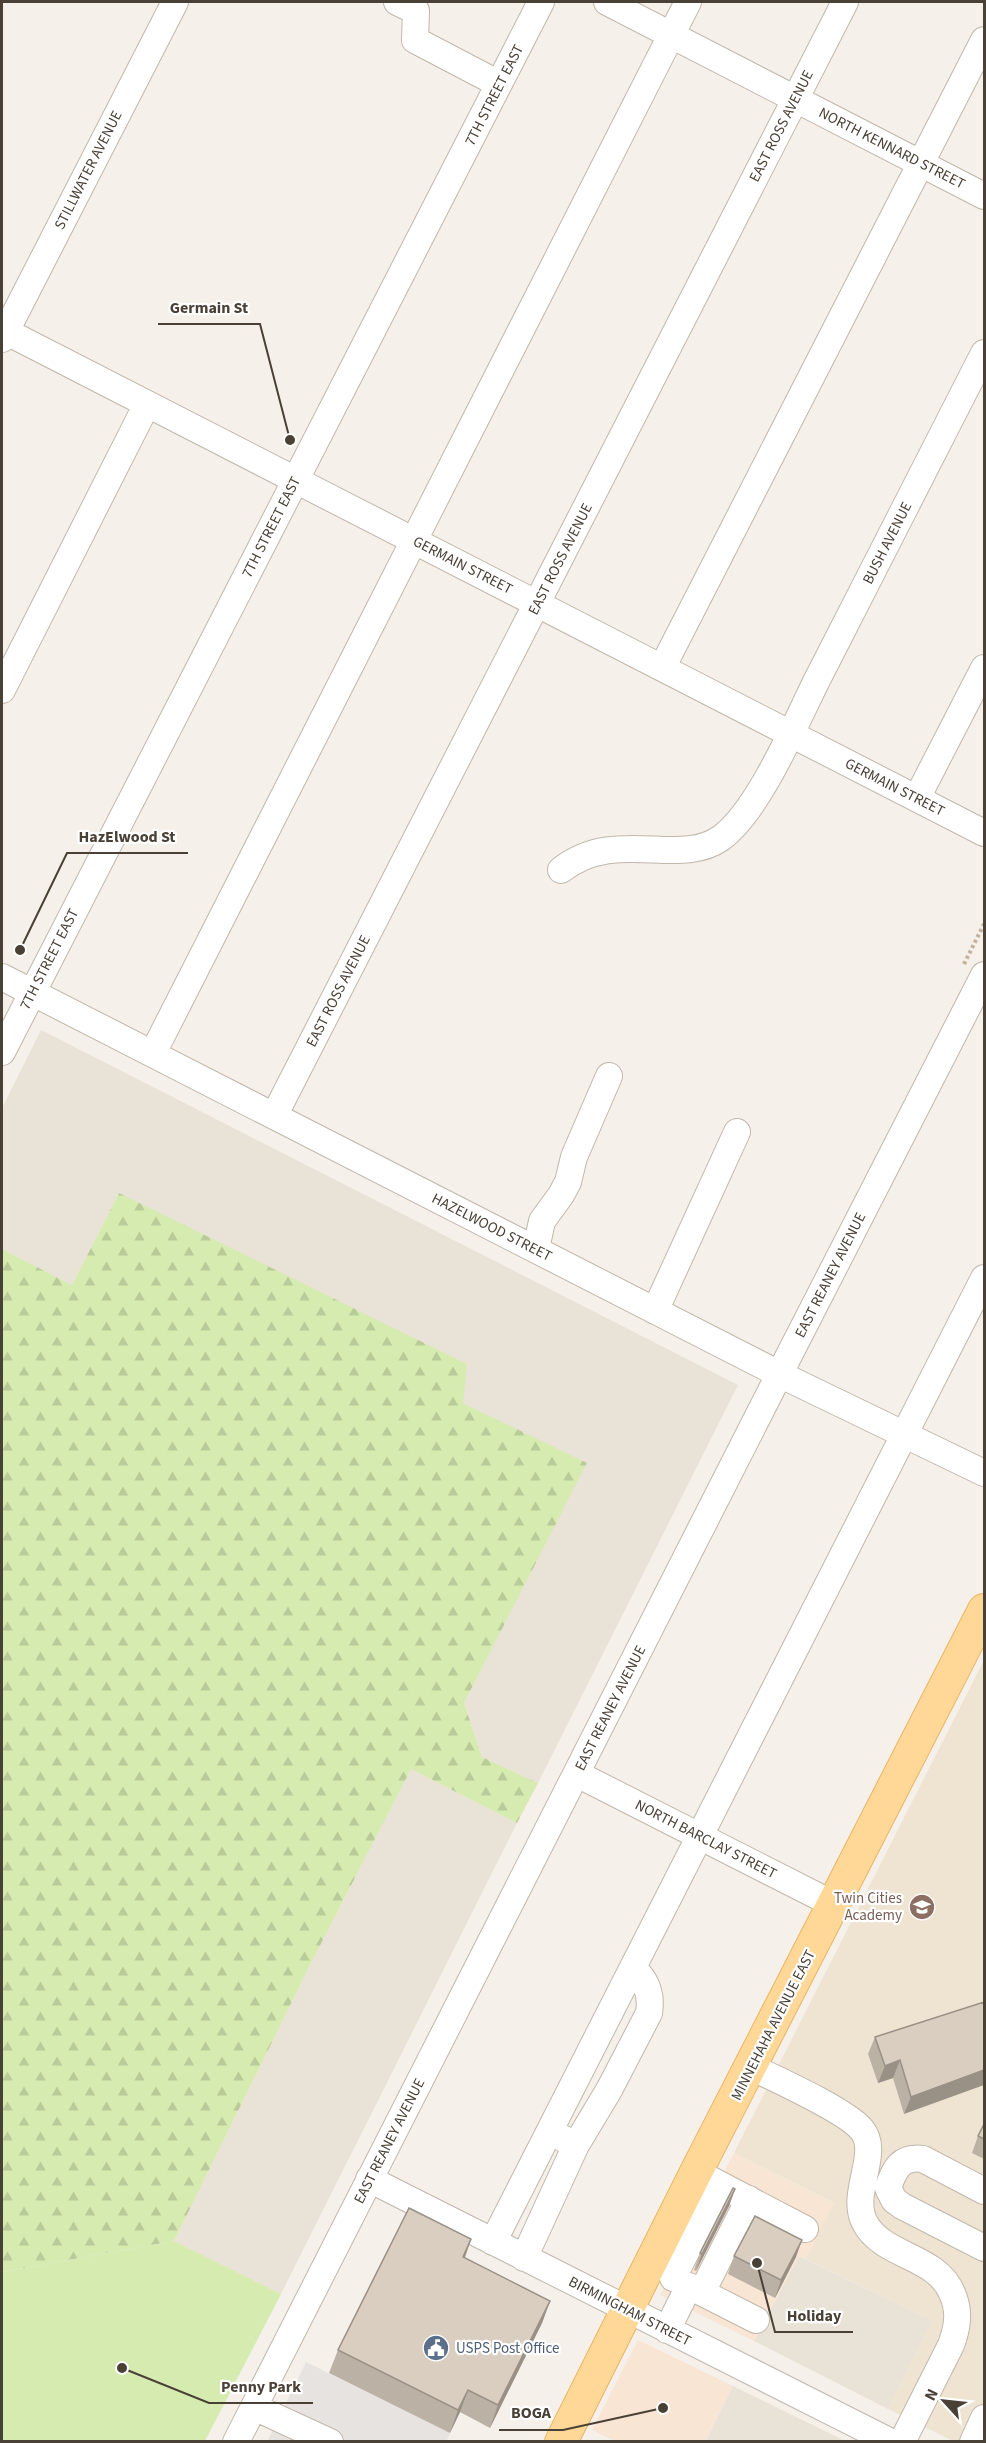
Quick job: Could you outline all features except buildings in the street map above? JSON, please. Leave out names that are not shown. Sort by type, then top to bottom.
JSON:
[{"type":"main road","name":"MINNEHAHA AVENUE EAST","points":[[561,2442],[628,2310],[679,2280],[708,2178],[752,2067],[984,1610]]},
{"type":"street","name":"STILLWATER AVENUE","points":[[3,335],[175,2]]},
{"type":"street","points":[[397,2],[416,11],[415,40],[499,84]]},
{"type":"street","name":"7TH STREET EAST","points":[[2,1052],[542,2]]},
{"type":"street","name":"NORTH KENNARD STREET","points":[[607,2],[984,196]]},
{"type":"street","points":[[153,1053],[412,540],[688,2]]},
{"type":"street","name":"EAST ROSS AVENUE","points":[[274,1116],[845,2]]},
{"type":"street","points":[[662,668],[984,40]]},
{"type":"street","name":"GERMAIN STREET","points":[[3,335],[147,404],[984,833]]},
{"type":"street","name":"BUSH AVENUE","points":[[561,870],[586,854],[605,849],[626,847],[687,849],[707,845],[721,837],[748,808],[790,733],[984,353]]},
{"type":"street","points":[[2,690],[147,404]]},
{"type":"street","points":[[916,798],[984,668]]},
{"type":"street","name":"EAST REANEY AVENUE","points":[[236,2442],[984,975]]},
{"type":"street","name":"HAZELWOOD STREET","points":[[2,977],[779,1374],[984,1473]]},
{"type":"street","points":[[536,1249],[543,1221],[568,1182],[574,1157],[609,1076]]},
{"type":"street","points":[[655,1311],[737,1132]]},
{"type":"street","points":[[494,2242],[984,1278]]},
{"type":"street","name":"NORTH BARCLAY STREET","points":[[577,1774],[835,1905]]},
{"type":"street","points":[[524,2258],[576,2145],[609,2090],[649,2013],[652,2000],[647,1986],[634,1969]]},
{"type":"street","points":[[752,2067],[848,2117],[864,2131],[868,2148],[858,2203],[865,2223],[881,2239],[933,2268],[949,2285],[958,2307],[957,2330],[951,2345],[902,2442]]},
{"type":"street","points":[[550,2132],[576,2145]]},
{"type":"street","points":[[984,2191],[923,2159],[912,2157],[902,2163],[892,2175],[888,2188],[894,2200],[902,2206],[984,2248]]},
{"type":"street","points":[[708,2178],[805,2229]]},
{"type":"street","name":"BIRMINGHAM STREET","points":[[369,2179],[881,2439]]},
{"type":"street","points":[[667,2330],[679,2280],[749,2199]]},
{"type":"street","points":[[679,2280],[756,2320]]},
{"type":"street","points":[[254,2406],[330,2442]]},
{"type":"street","points":[[973,2442],[984,2418]]},
{"type":"shaded area","points":[[41,1030],[738,1385],[538,1783],[482,1757],[464,1703],[586,1463],[463,1403],[119,1193],[72,1285],[2,1249],[2,1108]]},
{"type":"shaded area","name":"Twin Cities Academy","points":[[984,1660],[984,2441],[953,2441],[888,2409],[932,2321],[806,2259],[834,2203],[734,2153]]},
{"type":"shaded area","points":[[411,1769],[517,1823],[281,2294],[174,2241],[310,1965]]},
{"type":"shaded area","points":[[734,2153],[835,2204],[806,2259],[799,2256],[754,2341],[660,2295]]},
{"type":"shaded area","points":[[799,2256],[932,2321],[888,2409],[754,2341]]},
{"type":"shaded area","points":[[638,2340],[733,2386],[705,2441],[615,2441],[592,2430]]},
{"type":"shaded area","points":[[306,2362],[450,2433],[446,2442],[267,2442]]},
{"type":"shaded area","points":[[733,2386],[845,2441],[705,2442]]},
{"type":"green space","points":[[119,1193],[467,1364],[463,1403],[587,1463],[464,1703],[482,1757],[538,1783],[517,1823],[411,1769],[310,1965],[174,2241],[2,2272],[2,1249],[72,1285]]},
{"type":"green space","points":[[174,2241],[281,2294],[205,2441],[2,2441],[2,2272]]},
{"type":"place","name":"Germain St","points":[[290,440]]},
{"type":"place","name":"HazElwood St","points":[[20,950]]},
{"type":"place","name":"Twin Cities Academy","points":[[922,1907]]},
{"type":"place","name":"Holiday","points":[[757,2263]]},
{"type":"place","name":"USPS Post Office","points":[[436,2348]]},
{"type":"place","name":"Penny Park","points":[[122,2368]]},
{"type":"place","name":"BOGA","points":[[663,2408]]}]
